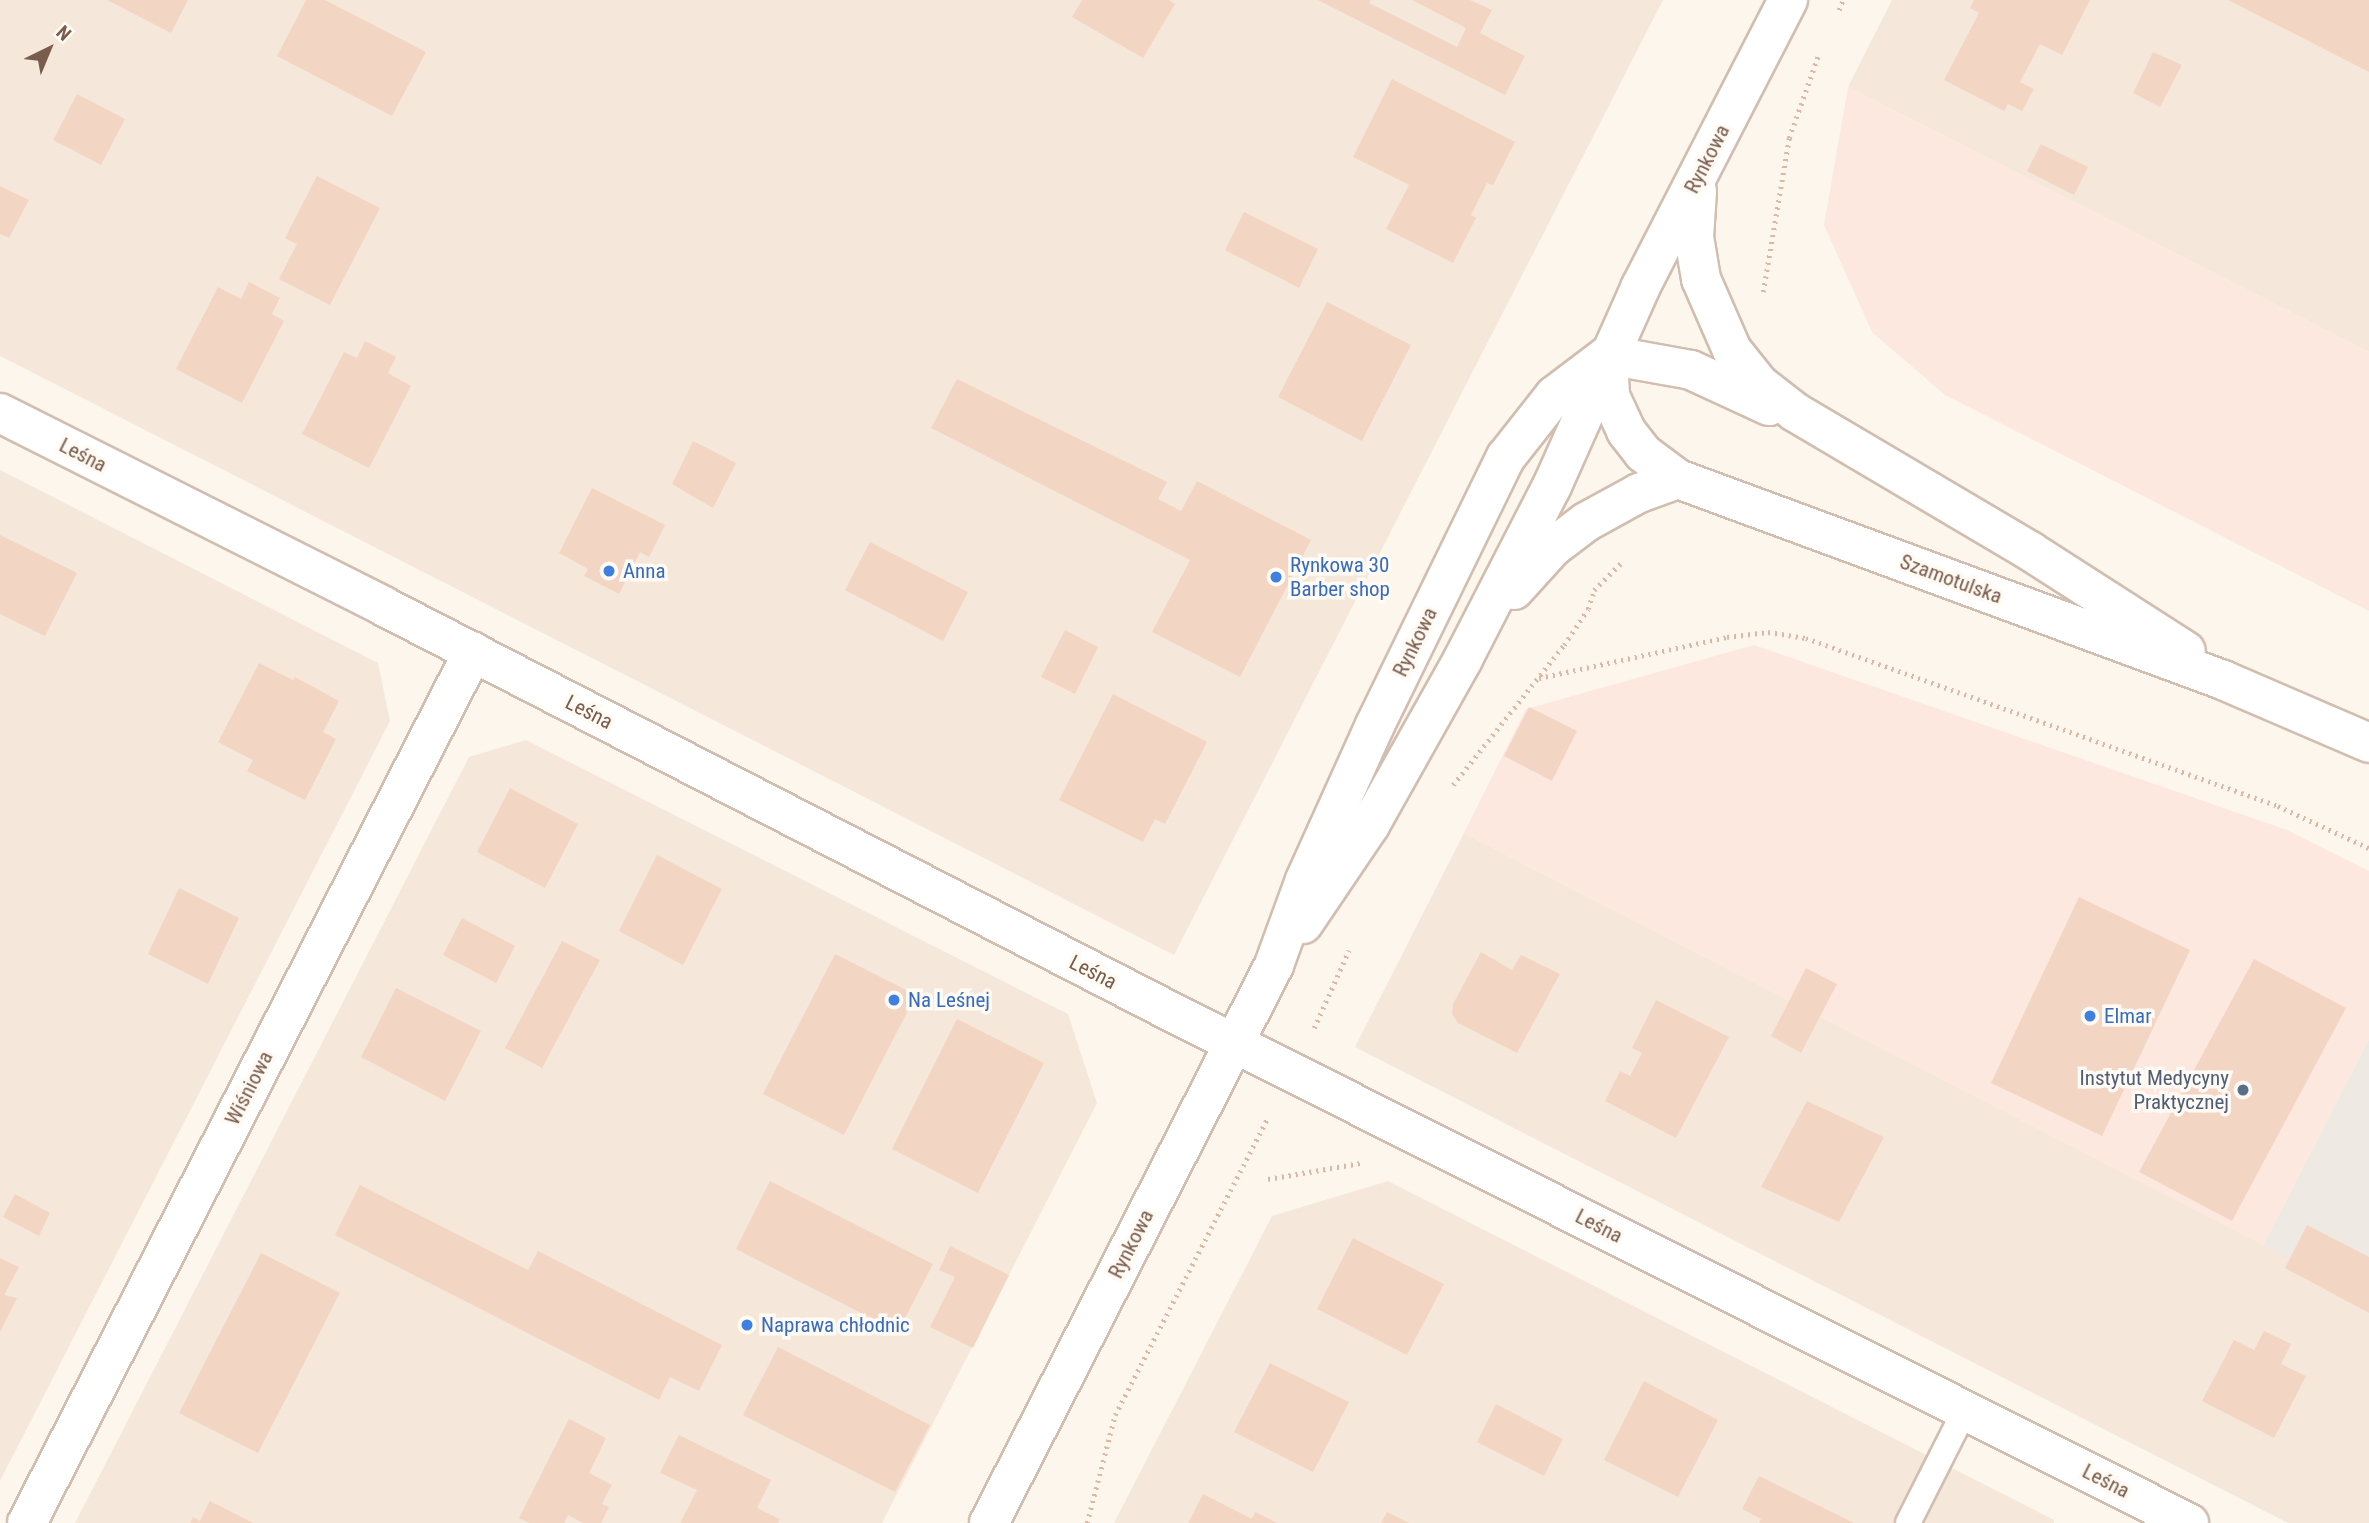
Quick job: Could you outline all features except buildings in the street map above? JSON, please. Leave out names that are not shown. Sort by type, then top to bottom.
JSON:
[{"type":"street","name":"Rynkowa","points":[[1274,965],[1352,854],[1463,659],[1552,486],[1608,355],[1788,0]]},
{"type":"street","name":"Szamotulska","points":[[1703,166],[1696,197],[1694,237],[1704,288],[1737,359],[1759,384],[1795,412],[2102,595],[2188,652],[2223,680]]},
{"type":"street","name":"Rynkowa","points":[[989,1523],[1274,965],[1305,880],[1375,725],[1506,457],[1554,396],[1608,355]]},
{"type":"street","name":"Szamotulska","points":[[1795,412],[1771,407],[1691,370],[1608,355],[1610,396],[1626,430],[1653,463],[1678,479],[2223,680],[2369,743]]},
{"type":"street","name":"Leśna","points":[[0,413],[1234,1043],[1965,1410],[2140,1512],[2189,1523]]},
{"type":"street","points":[[1463,659],[1499,608],[1553,547],[1606,509],[1678,479]]},
{"type":"street","name":"Wiśniowa","points":[[27,1523],[472,652]]},
{"type":"lane","points":[[1908,1523],[1965,1410]]},
{"type":"path","points":[[1833,21],[1843,0]]},
{"type":"path","points":[[1760,301],[1788,138],[1819,54]]},
{"type":"path","points":[[1453,785],[1481,745],[1539,678],[1588,609]]},
{"type":"path","points":[[1539,678],[1727,637],[1768,632],[1805,638],[2278,806],[2369,848]]},
{"type":"path","points":[[1087,1523],[1115,1415],[1273,1106]]},
{"type":"path","points":[[1268,1179],[1370,1161]]},
{"type":"shaded area","points":[[0,0],[1663,0],[1174,955],[0,356]]},
{"type":"shaded area","points":[[1892,0],[2369,0],[2369,352],[1848,87]]},
{"type":"shaded area","points":[[1848,87],[2369,352],[2369,611],[1945,395],[1872,332],[1824,225]]},
{"type":"shaded area","points":[[0,470],[378,663],[390,721],[0,1481]]},
{"type":"shaded area","points":[[1754,645],[2287,830],[2369,871],[2369,1039],[2263,1245],[1464,833],[1526,709]]},
{"type":"shaded area","points":[[526,740],[1068,1014],[1097,1103],[882,1523],[75,1523],[469,757]]},
{"type":"shaded area","points":[[1464,833],[2369,1299],[2369,1523],[2288,1523],[1355,1047]]},
{"type":"shaded area","points":[[2369,1039],[2369,1300],[2263,1245]]},
{"type":"shaded area","points":[[1388,1181],[2054,1520],[2054,1523],[1114,1523],[1272,1216]]},
{"type":"place","name":"Anna","points":[[609,571]]},
{"type":"place","name":"Rynkowa 30 Barber shop","points":[[1276,577]]},
{"type":"place","name":"Na Leśnej","points":[[894,1000]]},
{"type":"place","name":"Elmar","points":[[2090,1016]]},
{"type":"place","name":"Instytut Medycyny Praktycznej","points":[[2243,1090]]},
{"type":"place","name":"Naprawa chłodnic","points":[[747,1325]]}]
